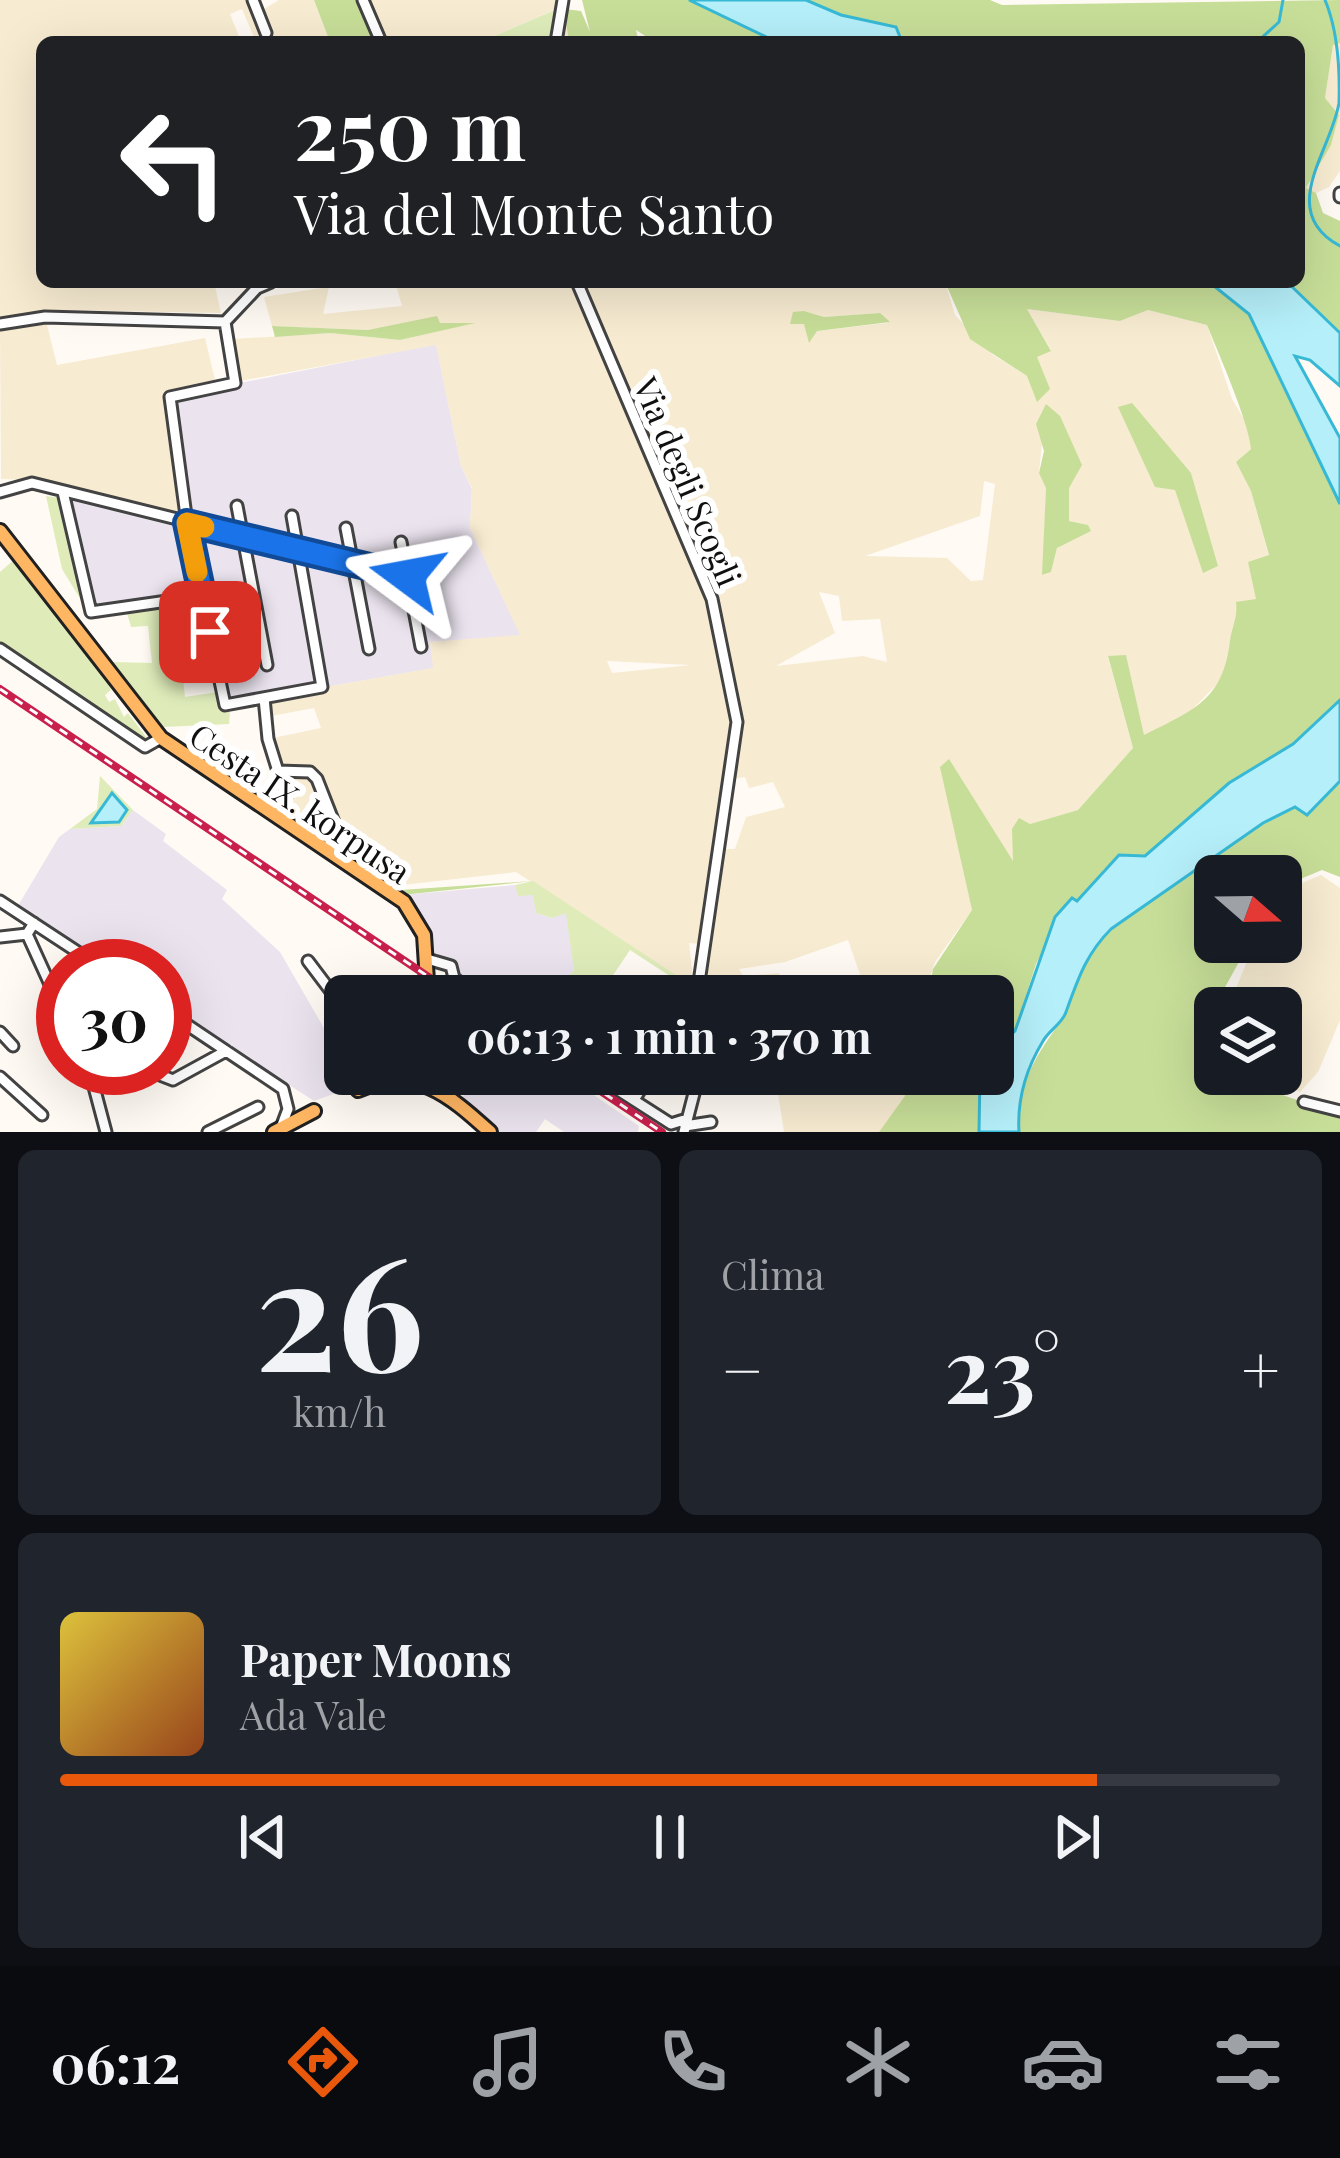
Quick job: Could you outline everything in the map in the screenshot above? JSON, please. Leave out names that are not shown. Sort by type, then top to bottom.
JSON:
[{"type":"main road","name":"Cesta IX. korpusa","points":[[0,531],[161,739],[404,902],[424,935],[427,975]]},
{"type":"main road","points":[[442,1095],[490,1132]]},
{"type":"main road","points":[[278,1129],[314,1112]]},
{"type":"street","points":[[253,0],[266,33]]},
{"type":"street","points":[[363,0],[378,36]]},
{"type":"street","points":[[557,36],[563,0]]},
{"type":"street","points":[[0,324],[45,316],[225,322],[257,288]]},
{"type":"street","name":"Via degli Scogli","points":[[580,288],[712,599],[737,722],[699,975]]},
{"type":"street","points":[[225,322],[235,383],[170,397],[187,523],[225,705],[322,687],[292,516]]},
{"type":"street","points":[[0,492],[32,483],[407,576]]},
{"type":"street","points":[[63,492],[91,612],[202,596]]},
{"type":"street","points":[[237,506],[267,665]]},
{"type":"street","points":[[346,528],[369,649]]},
{"type":"street","points":[[401,542],[421,647]]},
{"type":"street","points":[[0,649],[145,747],[161,739]]},
{"type":"street","points":[[264,698],[268,739],[286,796]]},
{"type":"street","points":[[278,771],[300,770],[317,779],[344,848]]},
{"type":"street","points":[[0,901],[58,939]]},
{"type":"street","points":[[27,934],[34,923]]},
{"type":"street","points":[[0,937],[27,934]]},
{"type":"street","points":[[27,934],[36,954]]},
{"type":"street","points":[[427,959],[451,966],[453,975]]},
{"type":"street","points":[[308,961],[324,982]]},
{"type":"street","points":[[192,1028],[283,1089],[288,1109],[278,1129]]},
{"type":"street","points":[[0,1032],[13,1046]]},
{"type":"street","points":[[192,1069],[226,1051]]},
{"type":"street","points":[[0,1077],[42,1115]]},
{"type":"street","points":[[96,1095],[106,1132]]},
{"type":"street","points":[[626,1095],[671,1124],[711,1122]]},
{"type":"street","points":[[634,1100],[637,1095]]},
{"type":"street","points":[[686,1126],[694,1095]]},
{"type":"street","points":[[1304,1102],[1340,1111]]},
{"type":"street","points":[[208,1132],[258,1107]]},
{"type":"shaded area","points":[[0,0],[253,0],[268,36],[253,36],[242,9],[230,14],[239,36],[36,36],[36,288],[215,288],[221,313],[65,310],[0,320]]},
{"type":"shaded area","points":[[279,0],[314,0],[328,36],[271,36],[261,11]]},
{"type":"shaded area","points":[[363,0],[561,0],[564,6],[568,36],[557,36],[563,6],[494,36],[378,36]]},
{"type":"shaded area","points":[[1340,43],[1340,171],[1329,187],[1316,193],[1306,189],[1331,145],[1339,115],[1325,98],[1333,44]]},
{"type":"shaded area","points":[[329,288],[323,314],[402,306],[397,288],[947,288],[955,315],[993,355],[1027,376],[1038,366],[1037,357],[1051,350],[1027,309],[1120,321],[1148,310],[1207,325],[1232,399],[1250,429],[1251,449],[1236,462],[1251,491],[1269,556],[1256,599],[1238,617],[1223,678],[1186,716],[1144,736],[1126,656],[1108,657],[1133,748],[1078,810],[1030,824],[1014,864],[949,760],[953,823],[972,910],[930,975],[860,975],[848,940],[785,962],[739,969],[742,975],[700,975],[701,944],[689,943],[692,975],[673,975],[516,872],[402,885],[349,855],[309,772],[278,771],[268,739],[321,728],[314,708],[266,717],[264,698],[433,668],[430,642],[520,635],[470,528],[472,488],[461,466],[436,345],[240,381],[232,339],[330,333],[400,340],[471,323],[369,330],[272,326],[264,297]],"holes":[[[804,311],[824,317],[880,313],[888,323],[817,331],[804,323]],[[1046,406],[1069,488],[1069,521],[1088,525],[1057,548],[1051,572],[1043,575],[1046,487],[1039,472]],[[1119,408],[1191,473],[1217,566],[1203,572],[1175,489]],[[984,481],[995,484],[983,580],[971,581],[947,558],[865,556],[980,516]],[[819,592],[839,596],[842,621],[880,619],[887,662],[863,656],[776,666],[835,633]],[[607,661],[690,665],[691,665],[612,673]],[[745,777],[749,788],[773,782],[785,807],[746,817],[735,849],[718,849],[727,780]]]},
{"type":"shaded area","points":[[46,321],[57,365],[205,338],[216,384],[167,394],[183,519],[33,480],[1,479],[0,328]]},
{"type":"shaded area","points":[[436,344],[461,466],[472,489],[470,528],[521,636],[430,642],[434,668],[225,705],[202,596],[91,612],[63,492],[170,397]]},
{"type":"shaded area","points":[[306,773],[345,853],[289,816],[282,774]]},
{"type":"shaded area","points":[[133,810],[166,834],[163,841],[227,890],[222,899],[280,952],[324,1028],[324,1095],[331,1095],[314,1101],[192,1022],[192,939],[62,939],[16,909],[59,837],[70,829],[121,826]]},
{"type":"shaded area","points":[[1321,875],[1340,888],[1340,1020],[1318,1072],[1302,1090],[1302,987],[1237,987],[1246,963],[1302,963],[1302,883]]},
{"type":"shaded area","points":[[515,885],[519,895],[534,895],[536,913],[552,918],[563,910],[567,913],[574,971],[570,975],[459,975],[458,964],[433,953],[418,910],[402,895]]},
{"type":"shaded area","points":[[464,1095],[594,1095],[639,1126],[638,1132],[564,1132],[545,1119],[536,1132],[498,1132],[461,1099]]},
{"type":"shaded area","points":[[778,1095],[906,1095],[879,1132],[784,1132]]},
{"type":"green space","points":[[314,0],[360,0],[375,36],[328,36]]},
{"type":"green space","points":[[582,0],[689,0],[764,36],[645,36],[636,30],[638,36],[568,36],[564,9],[581,11],[590,32]]},
{"type":"green space","points":[[806,0],[990,0],[1002,5],[1340,0],[1340,43],[1333,45],[1325,98],[1339,115],[1331,145],[1306,188],[1316,193],[1323,213],[1340,221],[1340,333],[1293,288],[1305,288],[1305,36],[900,36],[896,27],[841,15]]},
{"type":"green space","points":[[564,6],[557,36],[494,36]]},
{"type":"green space","points":[[948,288],[1216,288],[1249,314],[1340,504],[1340,700],[1293,744],[1229,783],[1145,856],[1104,869],[1092,890],[1076,901],[1072,898],[1036,964],[1014,1032],[1014,975],[932,975],[972,910],[940,767],[949,759],[1013,861],[1012,829],[1019,818],[1030,824],[1078,810],[1133,748],[1108,656],[1126,655],[1144,735],[1191,710],[1221,677],[1236,602],[1256,599],[1248,562],[1269,555],[1251,491],[1236,462],[1251,449],[1249,438],[1207,325],[1148,310],[1120,321],[1027,309],[1051,351],[1037,357],[1050,389],[1037,402],[1027,376],[970,339]]},
{"type":"green space","points":[[793,312],[824,317],[880,313],[890,322],[817,331],[809,343],[804,324],[790,324]]},
{"type":"green space","points":[[437,316],[440,323],[475,323],[400,340],[330,333],[275,337],[272,326],[368,330]]},
{"type":"green space","points":[[1132,403],[1191,473],[1218,566],[1203,573],[1175,490],[1155,487],[1118,407]]},
{"type":"green space","points":[[1046,404],[1060,416],[1082,465],[1069,488],[1069,521],[1088,525],[1091,531],[1057,548],[1051,572],[1042,575],[1046,488],[1039,473],[1044,451],[1036,424]]},
{"type":"green space","points":[[46,496],[61,498],[87,610],[62,569]]},
{"type":"green space","points":[[17,557],[101,669],[111,690],[105,695],[109,702],[115,699],[124,717],[128,713],[150,742],[0,644],[0,572]]},
{"type":"green space","points":[[196,602],[200,608],[186,627],[197,674],[183,679],[185,697],[217,692],[221,712],[230,711],[229,724],[163,727],[111,662],[152,663],[148,626],[131,627],[127,613]]},
{"type":"green space","points":[[100,776],[133,810],[121,826],[70,829],[97,809]]},
{"type":"green space","points":[[1340,781],[1340,877],[1322,870],[1302,878],[1302,855],[1217,855],[1296,807],[1307,815]]},
{"type":"green space","points":[[1194,871],[1194,963],[1238,963],[1225,987],[1194,987],[1194,1095],[1285,1095],[1301,1101],[1330,1101],[1340,1104],[1340,1132],[1019,1132],[1021,1100],[1030,1072],[1064,1017],[1082,966],[1111,928]]},
{"type":"green space","points":[[387,881],[401,890],[533,881],[402,895]]},
{"type":"green space","points":[[533,881],[676,975],[630,950],[613,975],[569,975],[574,971],[566,913],[552,918],[536,913],[533,895],[518,896],[515,885]]},
{"type":"green space","points":[[980,1095],[979,1132],[879,1132],[905,1096]]},
{"type":"water","points":[[689,0],[806,0],[841,15],[896,27],[900,36],[764,36]]},
{"type":"water","points":[[1216,288],[1293,288],[1340,333],[1340,386],[1310,360],[1295,356],[1340,438],[1340,504],[1249,314]]},
{"type":"water","points":[[1340,700],[1340,781],[1307,815],[1295,807],[1217,855],[1194,855],[1194,871],[1111,929],[1089,958],[1064,1016],[1032,1063],[1021,1097],[1019,1132],[979,1132],[980,1095],[1014,1095],[1014,1032],[1055,917],[1072,898],[1077,901],[1119,855],[1145,856],[1229,783],[1293,744]]},
{"type":"water","points":[[112,793],[127,810],[119,822],[91,823]]},
{"type":"waterway","points":[[1264,36],[1279,22],[1283,0]]},
{"type":"waterway","points":[[1325,0],[1337,51],[1339,103],[1309,198],[1321,232],[1340,246]]},
{"type":"railway","points":[[0,689],[426,975]]},
{"type":"railway","points":[[606,1095],[662,1132]]},
{"type":"slow traffic","points":[[197,572],[187,523],[204,527]]},
{"type":"route","points":[[210,632],[187,523],[407,576]]}]
